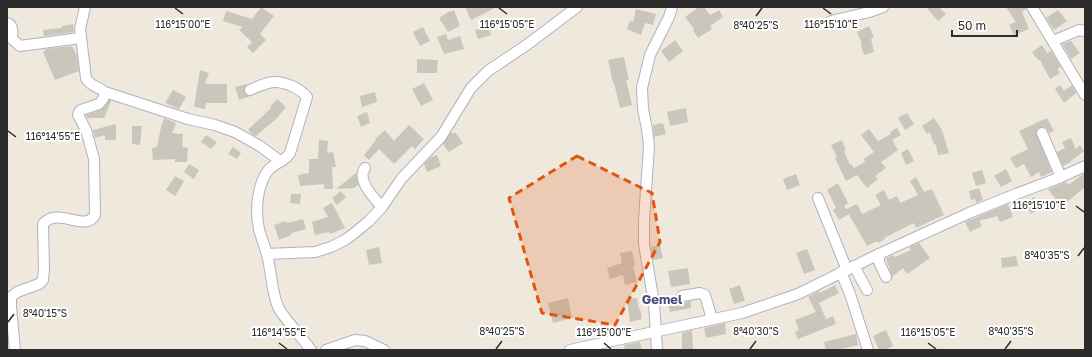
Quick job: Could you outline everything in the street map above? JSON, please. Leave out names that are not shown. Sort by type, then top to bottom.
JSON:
[{"type":"street","points":[[85,7],[80,29],[80,38],[86,78],[89,83],[105,92],[188,119],[215,125],[235,132],[260,146],[280,161]]},
{"type":"street","points":[[267,254],[315,252],[331,247],[345,240],[363,226],[382,206],[402,178],[445,132],[471,88],[488,71],[528,44],[577,7]]},
{"type":"street","points":[[657,350],[654,303],[644,244],[644,220],[649,146],[642,104],[642,88],[650,55],[669,17],[672,7]]},
{"type":"street","points":[[831,21],[883,7]]},
{"type":"street","points":[[1032,7],[1085,94]]},
{"type":"street","points":[[7,23],[12,27],[12,39],[20,46],[80,38]]},
{"type":"street","points":[[1053,42],[1079,30],[1085,31]]},
{"type":"street","points":[[250,90],[268,83],[281,82],[298,89],[307,97],[290,153],[267,172],[260,188],[258,199],[258,227],[267,254],[273,292],[279,308],[311,350]]},
{"type":"street","points":[[15,350],[10,307],[12,297],[10,293],[36,286],[43,280],[44,222],[58,217],[83,222],[91,220],[95,215],[94,159],[86,130],[78,113],[81,110],[100,103],[105,92]]},
{"type":"street","points":[[1042,133],[1061,177]]},
{"type":"street","points":[[570,350],[742,313],[798,294],[879,254],[969,213],[1085,166]]},
{"type":"street","points":[[365,168],[362,172],[362,178],[372,195],[382,206]]},
{"type":"street","points":[[818,198],[848,269],[852,300],[868,350]]},
{"type":"street","points":[[879,254],[879,262],[886,277]]},
{"type":"street","points":[[848,269],[867,290]]},
{"type":"street","points":[[682,296],[700,293],[705,295],[712,319]]},
{"type":"street","points":[[326,350],[355,340],[365,341],[384,350]]},
{"type":"highlighted area","points":[[577,156],[652,193],[660,242],[615,325],[542,313],[509,198]]},
{"type":"building","points":[[261,7],[274,16],[260,34],[266,40],[253,53],[247,47],[252,42],[239,30],[243,27],[223,21],[226,11],[252,19]]},
{"type":"building","points":[[465,7],[497,7],[471,20]]},
{"type":"building","points":[[699,7],[704,7],[710,15],[719,10],[723,17],[710,26],[712,29],[698,38],[693,30],[694,29],[685,17]]},
{"type":"building","points":[[926,7],[939,7],[946,14],[938,21]]},
{"type":"building","points":[[1006,7],[1026,7],[1026,9],[1022,12],[1029,29],[1014,35],[1009,25],[1016,22]]},
{"type":"building","points":[[636,9],[656,14],[653,25],[645,23],[641,35],[627,29],[630,21],[633,22]]},
{"type":"building","points":[[454,10],[460,26],[448,32],[439,18]]},
{"type":"building","points":[[1058,10],[1067,21],[1054,30],[1046,18]]},
{"type":"building","points":[[73,24],[74,32],[44,36],[43,30],[62,28],[62,26]]},
{"type":"building","points":[[488,26],[491,35],[478,39],[475,30]]},
{"type":"building","points":[[869,26],[874,37],[871,39],[874,52],[864,55],[862,44],[857,32]]},
{"type":"building","points":[[423,27],[430,41],[420,46],[413,32]]},
{"type":"building","points":[[446,34],[448,40],[460,36],[464,49],[444,54],[437,37]]},
{"type":"building","points":[[675,40],[683,51],[669,62],[661,51]]},
{"type":"building","points":[[1071,41],[1080,53],[1071,59],[1062,44]]},
{"type":"building","points":[[1042,45],[1047,53],[1051,51],[1061,67],[1057,69],[1060,73],[1050,79],[1040,60],[1039,61],[1032,52]]},
{"type":"building","points":[[72,46],[77,56],[79,71],[55,80],[43,52],[45,49]]},
{"type":"building","points":[[624,57],[629,80],[626,80],[632,105],[620,108],[608,60]]},
{"type":"building","points":[[417,59],[438,60],[437,73],[417,73]]},
{"type":"building","points":[[200,70],[209,73],[205,84],[227,84],[227,103],[206,103],[205,109],[194,107]]},
{"type":"building","points":[[424,83],[433,100],[421,106],[412,89]]},
{"type":"building","points":[[247,84],[244,92],[251,96],[239,100],[235,87]]},
{"type":"building","points":[[1060,85],[1064,91],[1072,85],[1076,93],[1064,103],[1055,89]]},
{"type":"building","points":[[173,90],[186,97],[179,109],[165,103]]},
{"type":"building","points":[[375,92],[377,102],[362,107],[360,96]]},
{"type":"building","points":[[277,99],[286,107],[276,119],[256,136],[253,135],[248,130],[271,108],[270,107]]},
{"type":"building","points":[[109,100],[111,101],[104,118],[87,118],[86,115],[101,110]]},
{"type":"building","points":[[686,108],[688,122],[670,126],[667,112]]},
{"type":"building","points":[[367,112],[370,123],[361,127],[357,116]]},
{"type":"building","points":[[907,113],[914,124],[905,130],[898,118]]},
{"type":"building","points":[[164,118],[176,123],[172,133],[183,134],[182,147],[188,148],[187,162],[175,162],[175,159],[153,160],[152,148],[157,147]]},
{"type":"building","points":[[934,118],[942,130],[949,153],[938,155],[936,144],[934,145],[930,132],[927,134],[922,126]]},
{"type":"building","points":[[1047,118],[1054,131],[1049,133],[1046,128],[1042,127],[1037,129],[1036,133],[1052,172],[1041,177],[1039,172],[1031,177],[1024,164],[1016,168],[1010,158],[1028,149],[1019,131]]},
{"type":"building","points":[[663,123],[666,134],[654,137],[653,125]]},
{"type":"building","points":[[116,124],[116,140],[105,140],[105,135],[95,138],[93,130]]},
{"type":"building","points":[[409,125],[424,139],[415,149],[412,146],[394,164],[379,149],[369,160],[364,155],[376,140],[375,139],[385,130],[394,141]]},
{"type":"building","points":[[132,126],[142,126],[140,145],[132,144]]},
{"type":"building","points":[[897,128],[901,135],[892,140],[898,150],[881,162],[886,168],[875,176],[878,179],[867,188],[857,175],[846,181],[835,158],[837,157],[831,145],[842,140],[846,150],[844,151],[850,165],[851,164],[854,168],[865,162],[864,159],[874,152],[861,135],[869,129],[878,141],[891,134],[890,132]]},
{"type":"building","points":[[451,132],[453,134],[455,132],[463,143],[449,152],[443,144]]},
{"type":"building","points":[[206,135],[217,142],[211,149],[201,142]]},
{"type":"building","points":[[1071,138],[1076,149],[1080,145],[1084,151],[1071,162],[1063,166],[1057,152],[1065,148],[1062,142]]},
{"type":"building","points":[[319,140],[328,141],[327,153],[333,152],[336,167],[332,167],[333,189],[324,189],[324,184],[300,186],[298,175],[309,173],[309,159],[318,159]]},
{"type":"building","points":[[233,147],[241,153],[237,159],[228,154]]},
{"type":"building","points":[[908,149],[914,161],[906,165],[901,153]]},
{"type":"building","points":[[437,155],[441,166],[427,172],[424,164],[431,157]]},
{"type":"building","points":[[189,164],[199,170],[194,179],[184,172]]},
{"type":"building","points":[[1006,169],[1012,181],[1001,187],[994,176]]},
{"type":"building","points":[[982,170],[986,183],[976,186],[972,173]]},
{"type":"building","points":[[356,173],[358,185],[354,188],[336,189]]},
{"type":"building","points":[[1085,173],[1085,187],[1060,208],[1054,202],[1056,200],[1048,189],[1066,182],[1068,185]]},
{"type":"building","points":[[796,174],[800,185],[787,190],[783,179]]},
{"type":"building","points":[[175,176],[184,181],[175,196],[166,190]]},
{"type":"building","points":[[916,177],[924,192],[932,189],[944,215],[916,228],[914,223],[884,238],[885,239],[878,243],[877,241],[867,246],[846,209],[857,204],[862,214],[881,205],[875,195],[884,190],[889,200],[897,196],[900,203],[918,195],[910,181]]},
{"type":"building","points":[[838,183],[848,203],[844,206],[849,214],[839,220],[833,210],[836,208],[827,190]]},
{"type":"building","points":[[979,188],[983,200],[976,203],[975,199],[971,200],[969,191]]},
{"type":"building","points":[[341,191],[346,197],[337,205],[332,198]]},
{"type":"building","points":[[291,194],[301,194],[300,204],[290,203]]},
{"type":"building","points":[[1034,197],[1040,205],[1040,208],[1031,214],[1024,204]]},
{"type":"building","points":[[332,203],[345,228],[330,234],[329,232],[315,235],[312,222],[328,217],[323,208]]},
{"type":"building","points":[[1008,204],[1013,217],[1000,222],[997,216],[979,221],[982,226],[970,232],[965,222]]},
{"type":"building","points":[[303,219],[306,229],[291,233],[291,235],[279,240],[274,225],[286,221],[287,223]]},
{"type":"building","points":[[919,243],[930,258],[907,274],[903,268],[892,277],[886,258],[893,255],[895,257],[911,250],[909,247]]},
{"type":"building","points":[[660,245],[663,258],[653,260],[651,247]]},
{"type":"building","points":[[379,247],[382,263],[369,265],[366,250]]},
{"type":"building","points":[[807,249],[815,270],[804,274],[796,253]]},
{"type":"building","points":[[632,251],[635,266],[633,267],[637,282],[625,285],[623,275],[610,279],[607,268],[622,263],[620,253]]},
{"type":"building","points":[[1016,256],[1018,266],[1002,268],[1001,258]]},
{"type":"building","points":[[688,268],[690,284],[671,287],[668,271]]},
{"type":"building","points":[[740,285],[745,301],[734,304],[729,289]]},
{"type":"building","points":[[835,285],[839,293],[819,303],[826,319],[833,316],[836,324],[798,339],[795,332],[799,330],[795,320],[816,312],[808,297],[819,291],[820,293]]},
{"type":"building","points":[[568,298],[572,318],[553,323],[548,303]]},
{"type":"building","points":[[637,298],[642,319],[630,322],[627,299]]},
{"type":"building","points":[[691,301],[691,308],[670,312],[668,303]]},
{"type":"building","points":[[725,323],[726,334],[706,338],[704,328]]},
{"type":"building","points":[[692,330],[693,350],[682,350],[682,333]]},
{"type":"building","points":[[886,330],[893,346],[884,350],[879,350],[873,336]]},
{"type":"building","points":[[856,334],[858,345],[837,350],[826,350],[824,342]]},
{"type":"building","points":[[640,342],[642,350],[625,350],[624,345]]},
{"type":"district","name":"Gemel","points":[[662,299]]}]
